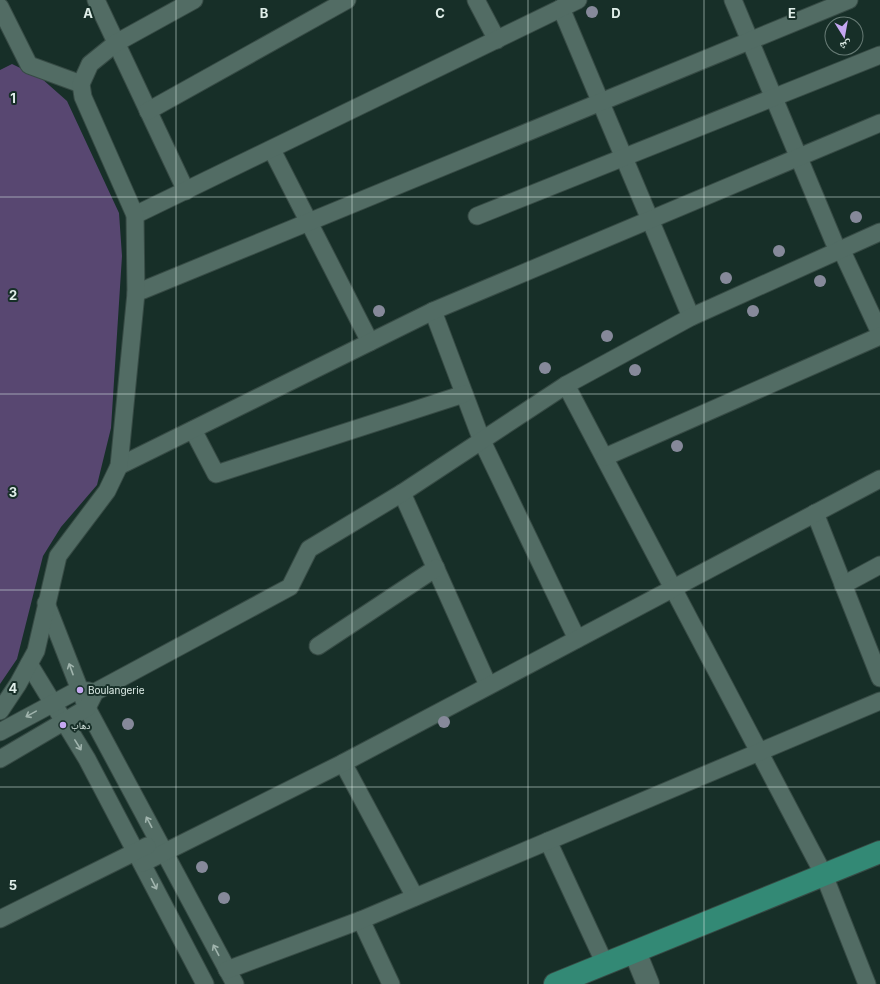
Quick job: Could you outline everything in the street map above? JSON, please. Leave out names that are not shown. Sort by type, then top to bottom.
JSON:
[{"type":"main road","points":[[555,984],[880,852]]},
{"type":"street","points":[[96,0],[186,191]]},
{"type":"street","points":[[0,711],[36,651],[58,556],[107,491],[119,466],[136,293],[135,215],[83,97],[82,84],[90,64],[116,43],[194,0]]},
{"type":"street","points":[[148,111],[347,0]]},
{"type":"street","points":[[476,0],[497,40]]},
{"type":"street","points":[[135,215],[272,150],[578,0]]},
{"type":"street","points":[[733,0],[775,97],[791,140],[800,157],[838,246],[880,333]]},
{"type":"street","points":[[136,293],[849,0]]},
{"type":"street","points":[[0,7],[29,65],[82,84]]},
{"type":"street","points":[[561,8],[691,317]]},
{"type":"street","points":[[477,216],[880,55]]},
{"type":"street","points":[[119,466],[433,311],[880,123]]},
{"type":"street","points":[[272,150],[370,342]]},
{"type":"street","points":[[0,732],[53,702],[78,690],[95,692],[290,587],[309,549],[402,493],[566,385],[691,317],[838,246],[880,232]]},
{"type":"street","points":[[433,311],[482,441],[577,639]]},
{"type":"street","points":[[605,457],[880,336]]},
{"type":"street","points":[[566,385],[824,875],[867,984]]},
{"type":"street","points":[[193,430],[216,474],[464,394]]},
{"type":"street","points":[[0,919],[140,857],[343,762],[880,479]]},
{"type":"street","points":[[402,493],[488,685]]},
{"type":"street","points":[[815,513],[880,678]]},
{"type":"street","points":[[843,585],[880,565]]},
{"type":"street","points":[[318,646],[436,568]]},
{"type":"street","points":[[46,603],[78,690],[231,977],[415,897],[880,701]]},
{"type":"street","points":[[29,664],[87,759],[140,857],[205,984]]},
{"type":"street","points":[[0,759],[87,708],[95,692]]},
{"type":"street","points":[[343,762],[415,897]]},
{"type":"street","points":[[548,841],[605,964]]},
{"type":"street","points":[[361,920],[391,984]]},
{"type":"street","points":[[635,952],[648,984]]},
{"type":"shaded area","points":[[12,64],[41,78],[67,101],[119,213],[122,256],[111,428],[97,485],[61,527],[43,556],[17,659],[0,684],[0,70]]},
{"type":"place","name":"Boulangerie","points":[[80,690]]},
{"type":"place","name":"دهاب","points":[[63,725]]}]
